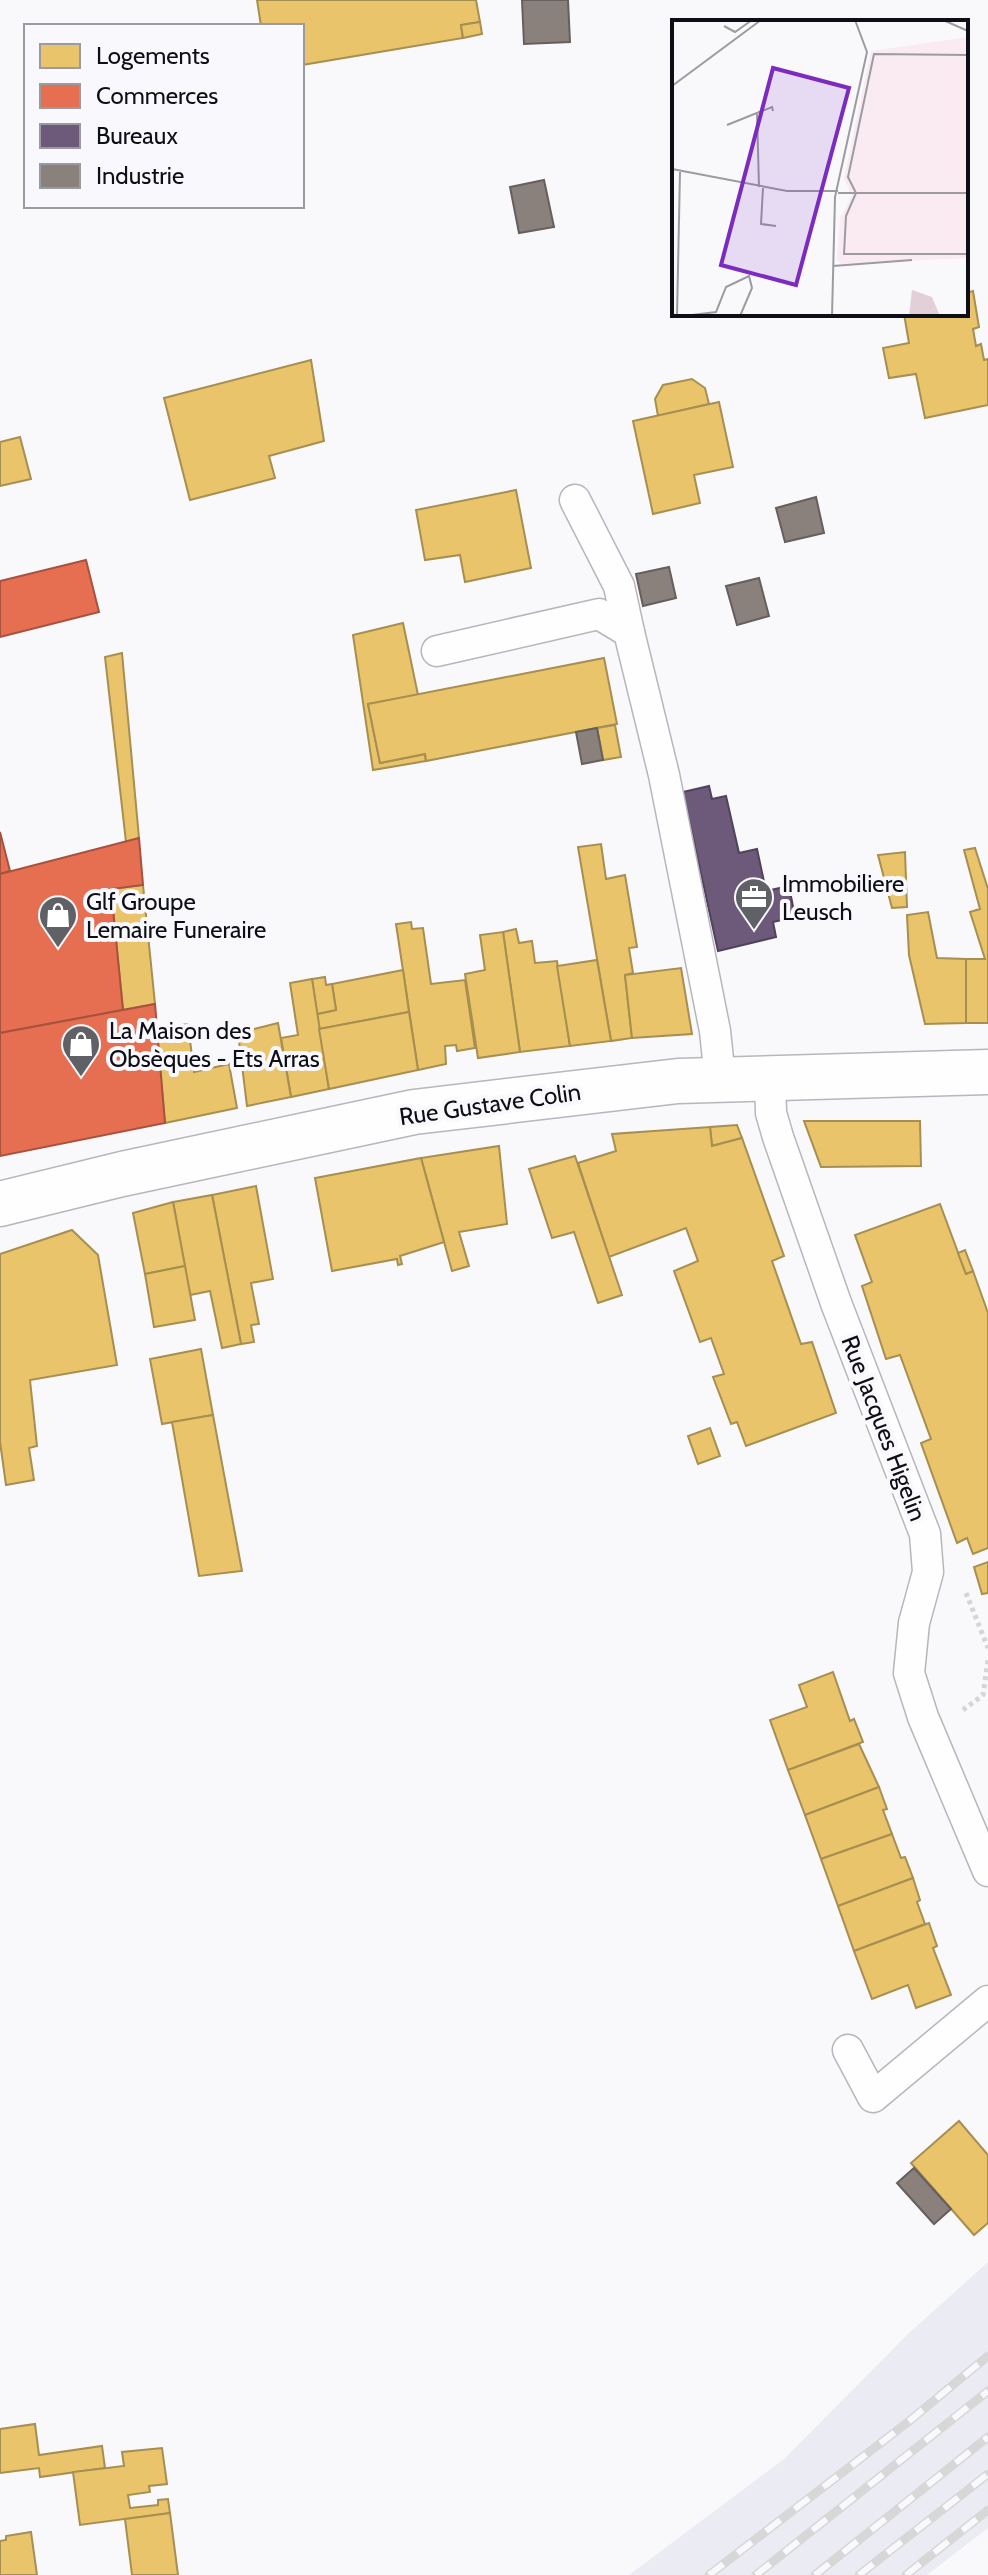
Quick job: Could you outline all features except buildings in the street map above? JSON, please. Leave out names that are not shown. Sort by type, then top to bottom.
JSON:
[{"type":"street","name":"Rue Gustave Colin","points":[[0,1204],[122,1174],[414,1112],[635,1084],[720,1078],[988,1072]]},
{"type":"lane","points":[[575,500],[619,586],[664,775],[715,1031],[720,1078]]},
{"type":"lane","points":[[437,651],[599,614],[629,632]]},
{"type":"lane","name":"Rue Jacques Higelin","points":[[770,1077],[771,1113],[778,1137],[836,1303],[925,1534],[928,1572],[914,1623],[909,1673],[923,1717],[988,1871]]},
{"type":"lane","points":[[848,2050],[873,2097],[988,2001]]},
{"type":"path","points":[[923,1717],[966,1709],[983,1695],[988,1660]]},
{"type":"shaded area","points":[[988,2262],[988,2528],[927,2575],[629,2575],[784,2459],[908,2334]]},
{"type":"railway","points":[[709,2575],[908,2422],[988,2356]]},
{"type":"railway","points":[[756,2575],[988,2391]]},
{"type":"railway","points":[[815,2575],[988,2437]]},
{"type":"railway","points":[[859,2575],[988,2474]]},
{"type":"railway","points":[[906,2575],[988,2510]]},
{"type":"place","name":"Immobiliere Leusch","points":[[754,931]]},
{"type":"place","name":"Glf Groupe Lemaire Funeraire","points":[[58,949]]},
{"type":"place","name":"La Maison des Obsèques - Ets Arras","points":[[81,1078]]}]
